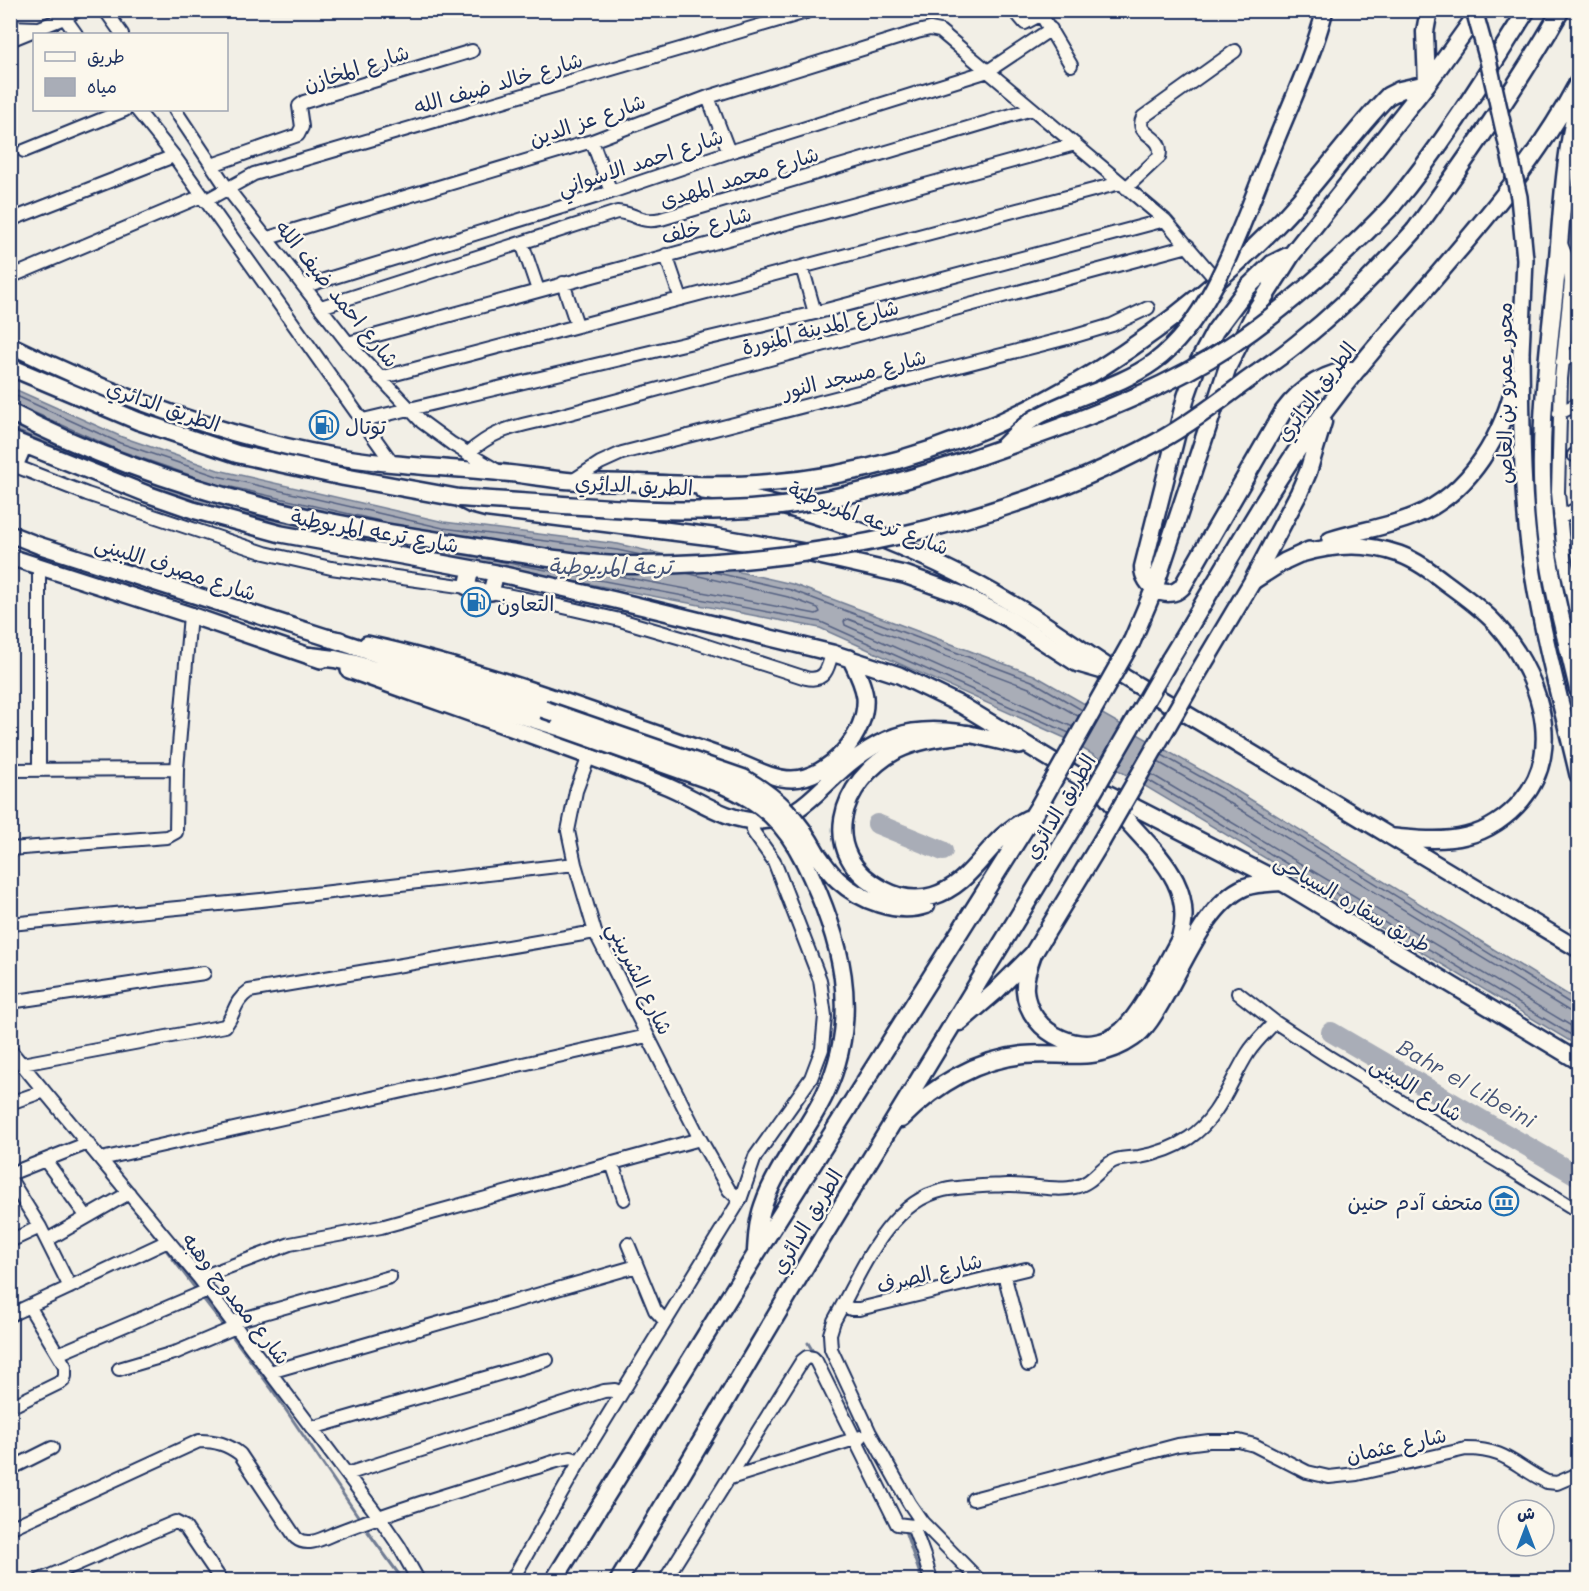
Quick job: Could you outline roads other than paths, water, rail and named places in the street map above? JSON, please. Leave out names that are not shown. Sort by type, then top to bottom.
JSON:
[{"type":"highway","points":[[638,483],[716,486],[771,483],[826,476],[880,465],[934,449],[1006,420],[1084,380],[1131,350],[1218,282],[1278,225],[1388,96],[1400,90],[1427,84],[1425,32],[1429,10]]},
{"type":"highway","name":"الطريق الدائري","points":[[554,1581],[756,1254],[1035,812],[1132,641],[1154,589],[1228,366],[1258,307],[1293,254],[1427,84],[1480,10]]},
{"type":"highway","name":"الطريق الدائري","points":[[10,367],[127,417],[237,454],[459,498],[629,508],[709,510],[784,505],[858,492],[946,467],[1082,419],[1149,389],[1229,347],[1275,314],[1318,279],[1392,206],[1461,116],[1527,10]]},
{"type":"highway","name":"الطريق الدائري","points":[[10,412],[107,454],[200,489],[273,509],[343,524],[501,551],[602,564],[637,565],[802,554],[886,538],[991,510],[1073,482],[1157,441],[1214,405],[1297,344],[1354,295],[1415,230],[1463,165],[1508,98],[1561,10]]},
{"type":"highway","name":"الطريق الدائري","points":[[619,1581],[884,1137],[1073,827],[1170,659],[1283,472],[1326,409],[1526,168],[1559,118],[1578,83]]},
{"type":"highway","points":[[1578,102],[1568,154],[1545,390],[1543,502],[1552,580],[1578,689]]},
{"type":"highway","points":[[1293,254],[1272,264],[1248,287],[1215,331],[1198,363],[1186,397],[1143,567],[1146,582],[1154,589],[1174,593],[1182,588],[1289,403],[1306,387],[1325,376],[1358,369]]},
{"type":"highway","points":[[1101,790],[1149,844],[1172,874],[1183,903],[1184,927],[1179,941],[1134,1019],[1121,1032],[1105,1041],[1087,1044],[1069,1042],[1052,1035],[1038,1023],[1029,1007],[1025,989],[1027,971],[1033,954],[1101,842],[1196,678],[1252,582],[1304,482],[1326,409]]},
{"type":"highway","points":[[459,498],[471,504],[506,511],[716,537],[813,554],[906,575],[967,598],[1009,619],[1077,663],[1122,676]]},
{"type":"highway","points":[[329,638],[743,778],[786,808],[797,821],[811,858],[840,955],[844,993],[842,1034],[825,1094],[769,1192],[758,1227],[756,1254]]},
{"type":"highway","points":[[310,656],[335,658],[559,728],[742,793],[772,815],[811,858],[849,888],[892,908],[911,909],[937,900],[966,877],[999,838],[1035,812]]},
{"type":"highway","points":[[952,889],[922,898],[910,898],[878,887],[862,874],[850,858],[842,837],[843,825],[851,792],[857,782],[881,761],[897,750],[927,739],[968,734]]},
{"type":"highway","points":[[884,1137],[924,1098],[942,1084],[974,1068],[999,1059],[1023,1055],[1102,1054],[1123,1045],[1138,1035],[1154,1015],[1197,938],[1218,906],[1234,892],[1244,888],[1281,882]]},
{"type":"highway","points":[[948,1032],[996,991],[1033,954]]},
{"type":"main road","points":[[1000,449],[1035,418],[1141,371],[1168,350],[1192,325],[1210,296],[1235,239],[1313,50],[1325,10]]},
{"type":"main road","name":"محور عمرو بن العاص","points":[[1474,10],[1488,60],[1519,197],[1525,260],[1521,353],[1522,461],[1530,552],[1536,591],[1578,775]]},
{"type":"main road","name":"شارع ترعه المريوطية","points":[[10,345],[114,391],[241,435],[328,455],[393,464],[500,472],[572,481],[638,483],[721,493],[803,512],[872,536],[943,567],[1012,603],[1122,676],[1390,837]]},
{"type":"main road","points":[[1252,582],[1285,561],[1331,539],[1416,515],[1445,498],[1467,478],[1489,450],[1514,388],[1521,353]]},
{"type":"main road","points":[[13,465],[17,442]]},
{"type":"main road","name":"شارع ترعه المريوطية","points":[[17,442],[147,494],[193,510],[281,534],[496,573],[660,610],[850,658],[899,675],[943,695],[1101,790]]},
{"type":"main road","name":"شارع مصرف اللبينى","points":[[10,534],[329,638],[364,643],[449,664],[735,761],[772,776]]},
{"type":"main road","points":[[1301,554],[1317,549],[1348,545],[1380,549],[1416,562],[1471,601],[1496,624],[1520,657],[1536,694],[1545,735],[1543,761],[1532,786],[1515,808],[1501,820],[1468,836],[1432,840],[1390,837]]},
{"type":"main road","name":"شارع مصرف اللبينى","points":[[10,557],[310,656],[589,756],[667,786],[729,815],[750,821]]},
{"type":"main road","points":[[467,588],[471,569]]},
{"type":"main road","points":[[491,592],[496,573]]},
{"type":"main road","points":[[750,821],[766,811],[773,801],[775,788],[772,776],[793,779],[814,774],[832,761],[852,741],[861,724],[865,705],[863,688],[850,658]]},
{"type":"main road","points":[[750,821],[769,820],[796,812],[843,769],[888,739],[912,732],[925,730],[968,734],[1033,749]]},
{"type":"main road","name":"طريق سقاره السياحى","points":[[1101,790],[1281,882],[1578,1061]]},
{"type":"main road","points":[[1390,837],[1578,949]]},
{"type":"street","points":[[10,40],[39,28],[62,14],[78,10]]},
{"type":"street","points":[[120,10],[106,12],[121,33]]},
{"type":"street","points":[[1014,10],[1025,23],[1042,16],[1071,65]]},
{"type":"street","name":"شارع خالد ضيف الله","points":[[10,277],[204,199],[254,174],[806,12]]},
{"type":"street","points":[[62,14],[75,33]]},
{"type":"street","points":[[10,27],[39,28]]},
{"type":"street","name":"شارع احمد الاسواني","points":[[305,286],[610,192],[729,152],[988,71],[1051,28]]},
{"type":"street","name":"شارع عز الدين","points":[[268,238],[592,141],[708,97],[917,32],[940,31],[988,71]]},
{"type":"street","name":"شارع المخازن","points":[[212,165],[298,135],[302,127],[299,106],[304,102],[472,51]]},
{"type":"street","points":[[380,378],[1123,185],[1159,157],[1157,141],[1142,129],[1140,123],[1143,117],[1235,51]]},
{"type":"street","points":[[988,71],[1165,220],[1218,282]]},
{"type":"street","points":[[708,97],[729,152]]},
{"type":"street","name":"شارع محمد المهدى","points":[[321,307],[618,212],[627,212],[643,221],[661,219],[1032,108]]},
{"type":"street","points":[[24,151],[123,111]]},
{"type":"street","points":[[138,111],[174,156],[393,464]]},
{"type":"street","name":"شارع احمد ضيف الله","points":[[176,111],[227,188],[348,343],[409,409],[437,433],[467,454],[500,472]]},
{"type":"street","points":[[592,141],[610,192]]},
{"type":"street","name":"شارع خلف","points":[[348,343],[1075,144]]},
{"type":"street","points":[[10,220],[174,156]]},
{"type":"street","points":[[363,420],[815,313],[1165,220]]},
{"type":"street","points":[[1559,240],[1574,277],[1562,362],[1557,466],[1560,518],[1573,574],[1578,620]]},
{"type":"street","points":[[522,243],[538,290]]},
{"type":"street","name":"شارع المدينة المنورة","points":[[467,454],[487,438],[512,427],[1188,246]]},
{"type":"street","points":[[666,255],[681,299]]},
{"type":"street","points":[[802,267],[815,313]]},
{"type":"street","points":[[563,283],[577,326]]},
{"type":"street","name":"شارع مسجد النور","points":[[572,481],[600,463],[622,453],[1075,336],[1112,324],[1148,308]]},
{"type":"street","points":[[1562,362],[1578,351]]},
{"type":"street","points":[[1559,413],[1578,404]]},
{"type":"street","points":[[13,465],[87,494],[265,553],[331,568],[491,592],[620,620],[806,678],[819,679],[824,676],[832,653]]},
{"type":"street","points":[[1560,518],[1578,508]]},
{"type":"street","points":[[39,566],[39,769]]},
{"type":"street","points":[[10,849],[172,836],[177,827],[177,769],[190,615]]},
{"type":"street","name":"شارع الشربيني","points":[[589,756],[576,791],[568,831],[595,932],[700,1139],[729,1190],[740,1200]]},
{"type":"street","points":[[10,770],[177,769]]},
{"type":"street","points":[[512,1581],[664,1320],[740,1200],[755,1157],[811,1078],[822,1049],[825,1016],[820,980],[774,861],[754,833],[750,821]]},
{"type":"street","points":[[10,924],[261,900],[575,864]]},
{"type":"street","points":[[22,1064],[225,1026],[231,1019],[235,1004],[249,991],[595,932]]},
{"type":"street","points":[[10,1002],[204,974]]},
{"type":"street","name":"شارع اللبينى","points":[[1238,993],[1275,1022],[1578,1211]]},
{"type":"street","points":[[931,1581],[917,1524],[870,1433],[831,1349],[830,1342],[831,1327],[888,1226],[919,1200],[944,1190],[1018,1184],[1060,1188],[1076,1187],[1091,1181],[1112,1162],[1164,1151],[1189,1138],[1199,1130],[1220,1105],[1248,1053],[1275,1022]]},
{"type":"street","points":[[101,1159],[647,1036]]},
{"type":"street","name":"شارع ممدوح وهبه","points":[[10,1050],[44,1090],[83,1145],[101,1159],[125,1195],[163,1244],[199,1278],[202,1292],[230,1328],[270,1372],[347,1474],[373,1519],[399,1546],[418,1581]]},
{"type":"street","points":[[10,1103],[44,1090]]},
{"type":"street","points":[[199,1278],[290,1244],[381,1227],[700,1139]]},
{"type":"street","points":[[10,1174],[83,1145]]},
{"type":"street","points":[[45,1160],[87,1217]]},
{"type":"street","points":[[612,1163],[624,1199]]},
{"type":"street","points":[[10,1179],[40,1227],[70,1287]]},
{"type":"street","points":[[47,1240],[125,1195]]},
{"type":"street","points":[[10,1241],[40,1227]]},
{"type":"street","points":[[10,1315],[163,1244]]},
{"type":"street","points":[[628,1244],[655,1310],[664,1320]]},
{"type":"street","points":[[270,1372],[637,1266]]},
{"type":"street","name":"شارع الصرف","points":[[843,1305],[851,1309],[859,1309],[1026,1269]]},
{"type":"street","points":[[1004,1274],[1029,1365]]},
{"type":"street","points":[[119,1369],[177,1352],[230,1328],[390,1277]]},
{"type":"street","points":[[57,1354],[202,1292]]},
{"type":"street","points":[[10,1407],[63,1381],[66,1371],[29,1306]]},
{"type":"street","points":[[665,1581],[807,1357],[816,1361],[897,1524],[917,1524],[979,1581]]},
{"type":"street","points":[[312,1428],[547,1360]]},
{"type":"street","points":[[347,1474],[604,1391],[615,1390],[621,1393]]},
{"type":"street","points":[[730,1478],[855,1440],[870,1433]]},
{"type":"street","name":"شارع عثمان","points":[[973,1499],[1178,1445],[1228,1440],[1254,1445],[1307,1472],[1329,1476],[1357,1474],[1466,1449],[1482,1449],[1499,1453],[1547,1482],[1557,1483],[1578,1474]]},
{"type":"street","points":[[10,1528],[199,1441],[214,1441],[240,1454],[300,1541],[304,1543],[566,1459],[580,1461]]},
{"type":"street","points":[[10,1469],[52,1448]]},
{"type":"street","points":[[40,1581],[175,1522],[185,1527],[221,1581]]},
{"type":"water","name":"ترعة المريوطية","points":[[10,387],[122,437],[218,470],[444,522],[618,544],[792,584],[1034,675],[1227,785],[1578,1001],[1578,1046],[1065,738],[820,628],[396,547],[262,525],[181,505],[11,433]]},
{"type":"waterway","name":"Bahr el Libeini","points":[[877,824],[943,851]]},
{"type":"waterway","name":"Bahr el Libeini","points":[[1331,1032],[1578,1176]]},
{"type":"waterway","points":[[84,1149],[121,1193]]},
{"type":"waterway","points":[[146,1223],[160,1242]]},
{"type":"waterway","points":[[164,1247],[198,1292]]},
{"type":"waterway","points":[[202,1297],[226,1328]]},
{"type":"waterway","points":[[230,1333],[271,1388],[360,1519]]},
{"type":"waterway","points":[[808,1343],[815,1355]]},
{"type":"waterway","points":[[363,1525],[403,1580]]},
{"type":"waterway","points":[[904,1528],[922,1580]]},
{"type":"place","name":"توتال","points":[[324,425]]},
{"type":"place","name":"التعاون","points":[[476,602]]},
{"type":"place","name":"متحف آدم حنين","points":[[1504,1201]]}]
